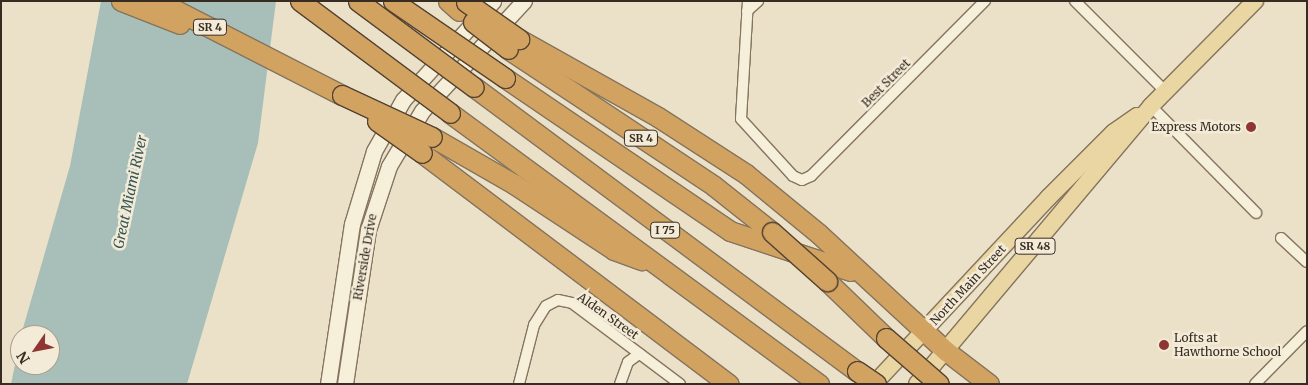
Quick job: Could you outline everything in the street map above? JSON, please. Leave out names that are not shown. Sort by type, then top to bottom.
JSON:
[{"type":"highway","points":[[121,1],[262,52]]},
{"type":"highway","name":"SR 4","points":[[158,1],[262,52],[342,95],[432,137],[514,184],[614,250],[657,266]]},
{"type":"highway","name":"I 75","points":[[300,1],[819,384]]},
{"type":"highway","name":"I 75","points":[[358,1],[875,384]]},
{"type":"highway","points":[[393,1],[730,231],[844,267],[868,280]]},
{"type":"highway","points":[[460,4],[513,44],[711,150],[779,200],[924,332],[989,384]]},
{"type":"highway","name":"SR 4","points":[[513,44],[714,186],[772,232],[886,338],[939,384]]},
{"type":"highway","points":[[342,95],[729,384]]},
{"type":"main road","name":"Riverside Drive","points":[[328,384],[352,224],[374,151],[403,100],[493,1]]},
{"type":"main road","name":"Riverside Drive","points":[[344,384],[368,230],[389,166],[422,111],[524,1]]},
{"type":"main road","name":"North Main Street","points":[[917,384],[1151,106],[1255,1]]},
{"type":"main road","name":"North Main Street","points":[[875,384],[1054,191],[1114,132],[1151,106]]},
{"type":"street","points":[[747,6],[758,1]]},
{"type":"street","name":"Best Street","points":[[747,6],[739,110],[741,119],[793,176],[802,180],[811,176],[985,1]]},
{"type":"street","points":[[1075,1],[1166,92]]},
{"type":"street","points":[[1151,106],[1256,213]]},
{"type":"street","points":[[1281,238],[1307,262]]},
{"type":"street","name":"Alden Street","points":[[519,384],[531,332],[546,306],[558,300],[572,303],[680,384]]},
{"type":"street","points":[[1255,384],[1307,331]]},
{"type":"street","name":"Alden Street","points":[[620,384],[628,362],[639,354]]},
{"type":"water","name":"Great Miami River","points":[[101,1],[276,1],[258,143],[187,384],[11,384],[13,375],[60,375],[60,325],[24,325],[70,166]]},
{"type":"place","name":"Express Motors","points":[[1251,127]]},
{"type":"place","name":"Lofts at Hawthorne School","points":[[1164,345]]}]
